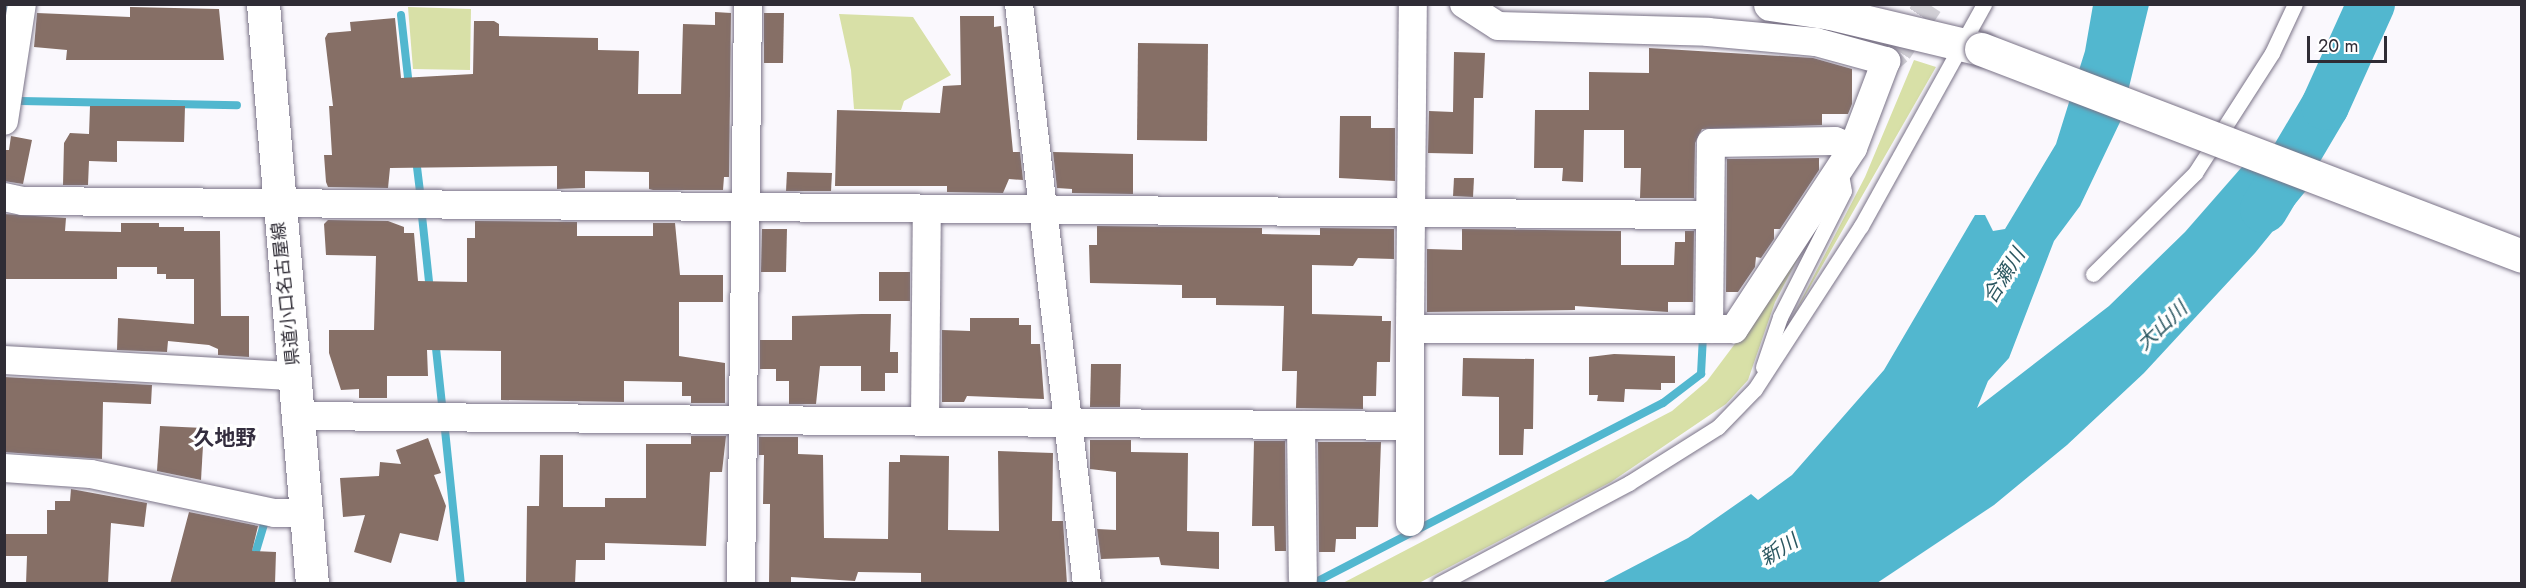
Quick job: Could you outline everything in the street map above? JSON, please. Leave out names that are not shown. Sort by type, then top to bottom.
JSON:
[{"type":"street","points":[[4,122],[22,4]]},
{"type":"street","name":"県道小口名古屋線","points":[[264,4],[277,202],[312,584]]},
{"type":"street","points":[[741,584],[748,4]]},
{"type":"street","points":[[1019,4],[1087,584]]},
{"type":"street","points":[[1410,522],[1413,4]]},
{"type":"street","points":[[1410,328],[1734,329],[1846,158],[1886,61],[1816,42],[1708,32],[1498,26],[1464,4]]},
{"type":"street","points":[[1770,4],[1830,13],[1972,47],[2522,256]]},
{"type":"street","points":[[1709,329],[1711,143],[1835,141],[1846,158]]},
{"type":"street","points":[[4,197],[23,201],[746,205],[927,210],[1709,215]]},
{"type":"street","points":[[925,421],[927,210]]},
{"type":"street","points":[[4,360],[294,376]]},
{"type":"street","points":[[297,416],[743,418],[1410,426]]},
{"type":"street","points":[[1301,425],[1303,579]]},
{"type":"street","points":[[4,468],[91,474],[275,513],[305,513]]},
{"type":"lane","points":[[1439,584],[1629,483],[1718,427],[1755,389],[1861,226],[1972,47],[1984,4]]},
{"type":"lane","points":[[2092,274],[2195,173],[2272,53],[2295,4]]},
{"type":"lane","points":[[1755,389],[1780,317],[1844,191],[1846,158]]},
{"type":"green space","points":[[408,7],[471,9],[470,70],[413,69]]},
{"type":"green space","points":[[839,14],[913,17],[951,75],[904,101],[901,110],[854,109],[851,70]]},
{"type":"green space","points":[[1914,60],[1936,67],[1791,320],[1865,177]]},
{"type":"green space","points":[[1835,188],[1775,302],[1748,380],[1726,404],[1611,482],[1419,583],[1341,584],[1672,411],[1707,381],[1770,297]]},
{"type":"water","points":[[2093,5],[2149,5],[2121,120],[2080,206],[2054,241],[2009,358],[1988,381],[1977,408],[2109,306],[2185,232],[2262,144],[2322,171],[2255,253],[2144,373],[2067,445],[1994,505],[1877,583],[1600,584],[1688,538],[1751,494],[1758,500],[1792,475],[1884,370],[1975,215],[1985,215],[1993,231],[2005,229],[2056,144],[2085,51]]},
{"type":"building","points":[[130,7],[219,9],[224,60],[66,60],[67,50],[34,47],[37,13],[130,17]]},
{"type":"building","points":[[715,12],[731,13],[729,177],[724,177],[723,190],[653,190],[649,189],[649,172],[585,171],[585,188],[557,189],[557,166],[390,168],[388,188],[328,187],[324,155],[332,155],[329,106],[333,106],[325,38],[328,33],[351,31],[350,22],[395,18],[401,78],[473,74],[474,21],[494,21],[499,24],[499,36],[598,38],[598,50],[639,51],[638,94],[681,94],[683,24],[715,25]]},
{"type":"building","points":[[764,13],[784,13],[783,63],[764,63]]},
{"type":"building","points":[[960,16],[994,16],[994,27],[1001,26],[1013,152],[1020,152],[1023,180],[1009,179],[1003,193],[947,192],[947,186],[835,186],[837,110],[940,113],[943,86],[961,85]]},
{"type":"building","points":[[1138,43],[1208,44],[1207,141],[1137,140]]},
{"type":"building","points":[[1649,48],[1813,58],[1852,69],[1852,104],[1848,114],[1822,114],[1822,125],[1702,129],[1695,143],[1694,198],[1640,198],[1641,168],[1624,168],[1624,130],[1584,130],[1583,182],[1562,181],[1563,168],[1534,168],[1535,110],[1589,110],[1589,72],[1649,73]]},
{"type":"building","points":[[1454,52],[1485,53],[1483,98],[1474,98],[1473,154],[1428,153],[1429,111],[1453,112]]},
{"type":"building","points":[[90,106],[185,106],[184,142],[117,141],[117,162],[89,161],[88,185],[63,185],[64,143],[70,133],[89,134]]},
{"type":"building","points":[[1340,116],[1371,116],[1371,128],[1395,128],[1395,181],[1339,178]]},
{"type":"building","points":[[11,136],[32,140],[23,184],[4,181],[4,150],[9,150]]},
{"type":"building","points":[[1053,152],[1133,154],[1133,194],[1072,193],[1072,189],[1057,188]]},
{"type":"building","points":[[1819,158],[1819,170],[1780,229],[1774,229],[1774,239],[1761,258],[1756,257],[1755,267],[1738,292],[1726,292],[1727,159]]},
{"type":"building","points":[[787,172],[832,173],[831,191],[786,191]]},
{"type":"building","points":[[1454,178],[1474,178],[1473,197],[1453,196]]},
{"type":"building","points":[[4,214],[66,218],[65,231],[121,232],[121,223],[159,223],[159,227],[184,227],[184,231],[220,231],[221,316],[249,316],[249,357],[218,355],[218,349],[209,345],[168,341],[167,352],[117,350],[118,318],[194,324],[194,279],[166,279],[166,274],[157,274],[157,267],[117,267],[117,279],[4,279]]},
{"type":"building","points":[[328,220],[388,221],[404,227],[404,233],[414,233],[418,281],[467,282],[467,238],[475,238],[475,221],[577,222],[577,236],[653,236],[653,223],[675,223],[680,275],[723,275],[723,302],[679,302],[679,356],[725,363],[725,403],[691,403],[691,396],[682,396],[682,382],[624,381],[624,402],[501,400],[501,351],[427,350],[428,376],[387,376],[387,398],[359,398],[359,389],[341,390],[329,353],[329,330],[374,330],[376,256],[326,255],[324,224]]},
{"type":"building","points":[[1097,226],[1262,228],[1262,234],[1320,235],[1320,228],[1394,229],[1394,259],[1358,258],[1353,266],[1312,265],[1312,314],[1382,316],[1382,321],[1391,321],[1390,362],[1377,362],[1376,396],[1363,396],[1363,409],[1296,408],[1297,371],[1282,371],[1284,306],[1216,305],[1216,298],[1182,298],[1182,285],[1090,283],[1089,245],[1097,245]]},
{"type":"building","points":[[762,229],[787,229],[786,272],[761,272]]},
{"type":"building","points":[[1462,229],[1621,231],[1621,265],[1674,265],[1675,242],[1685,242],[1685,231],[1694,231],[1693,302],[1668,302],[1668,312],[1575,306],[1575,310],[1427,312],[1427,249],[1462,250]]},
{"type":"building","points":[[879,272],[910,272],[910,301],[879,301]]},
{"type":"building","points":[[891,314],[890,352],[898,352],[898,373],[885,373],[885,391],[861,391],[861,366],[820,366],[816,404],[789,404],[789,381],[776,381],[776,369],[760,369],[760,340],[792,340],[792,316]]},
{"type":"building","points":[[970,318],[1019,318],[1019,325],[1031,325],[1031,344],[1040,344],[1044,399],[967,396],[964,402],[942,402],[942,330],[970,331]]},
{"type":"building","points":[[1614,354],[1675,356],[1675,383],[1661,383],[1661,390],[1625,389],[1624,402],[1597,401],[1598,395],[1589,395],[1589,357]]},
{"type":"building","points":[[1463,358],[1534,359],[1533,429],[1524,429],[1523,455],[1499,455],[1499,397],[1462,396]]},
{"type":"building","points":[[1091,364],[1121,364],[1120,407],[1090,407]]},
{"type":"building","points":[[4,377],[152,385],[151,404],[103,402],[102,459],[4,452]]},
{"type":"building","points":[[160,426],[204,428],[201,480],[157,471]]},
{"type":"building","points":[[691,436],[726,436],[722,472],[710,472],[706,546],[605,543],[605,560],[576,560],[575,584],[526,584],[527,506],[539,506],[540,455],[563,455],[563,507],[605,507],[605,498],[646,498],[646,444],[691,444]]},
{"type":"building","points":[[759,437],[798,437],[798,454],[823,455],[824,538],[888,539],[889,462],[900,462],[900,455],[949,456],[948,530],[999,531],[998,451],[1053,453],[1052,521],[1063,521],[1067,584],[921,584],[921,573],[858,572],[855,581],[791,577],[791,584],[769,584],[770,504],[763,504],[764,455],[759,455]]},
{"type":"building","points":[[428,438],[441,473],[434,475],[446,506],[438,541],[400,533],[391,563],[354,552],[365,515],[343,517],[340,478],[379,476],[380,462],[401,464],[396,450]]},
{"type":"building","points":[[1090,440],[1131,440],[1131,452],[1188,453],[1187,531],[1219,532],[1219,569],[1161,565],[1159,557],[1101,559],[1097,529],[1116,530],[1116,472],[1090,469]]},
{"type":"building","points":[[1254,441],[1285,441],[1286,551],[1275,551],[1274,526],[1252,526]]},
{"type":"building","points":[[1318,442],[1381,442],[1378,527],[1356,527],[1356,539],[1336,539],[1335,552],[1319,552]]},
{"type":"building","points":[[71,489],[147,503],[144,527],[111,523],[108,584],[26,584],[27,556],[5,556],[5,534],[47,534],[47,510],[55,510],[55,501],[70,501]]},
{"type":"building","points":[[189,512],[258,526],[252,551],[276,552],[275,584],[170,584]]},
{"type":"waterway","name":"大山川","points":[[2264,209],[2325,106],[2371,4]]},
{"type":"waterway","points":[[401,15],[409,86]]},
{"type":"waterway","points":[[21,101],[237,105]]},
{"type":"waterway","points":[[416,159],[420,192]]},
{"type":"waterway","points":[[422,216],[430,291]]},
{"type":"waterway","points":[[435,339],[442,404]]},
{"type":"waterway","points":[[1312,584],[1663,403],[1701,374],[1703,340]]},
{"type":"waterway","points":[[445,430],[461,584]]},
{"type":"waterway","points":[[253,561],[265,521]]},
{"type":"tunnel","points":[[1886,61],[1898,51],[1929,4]]},
{"type":"district","name":"久地野","points":[[225,438]]},
{"type":"water label","name":"合瀬川","points":[[2004,276]]},
{"type":"water label","name":"新川","points":[[1779,550]]}]
